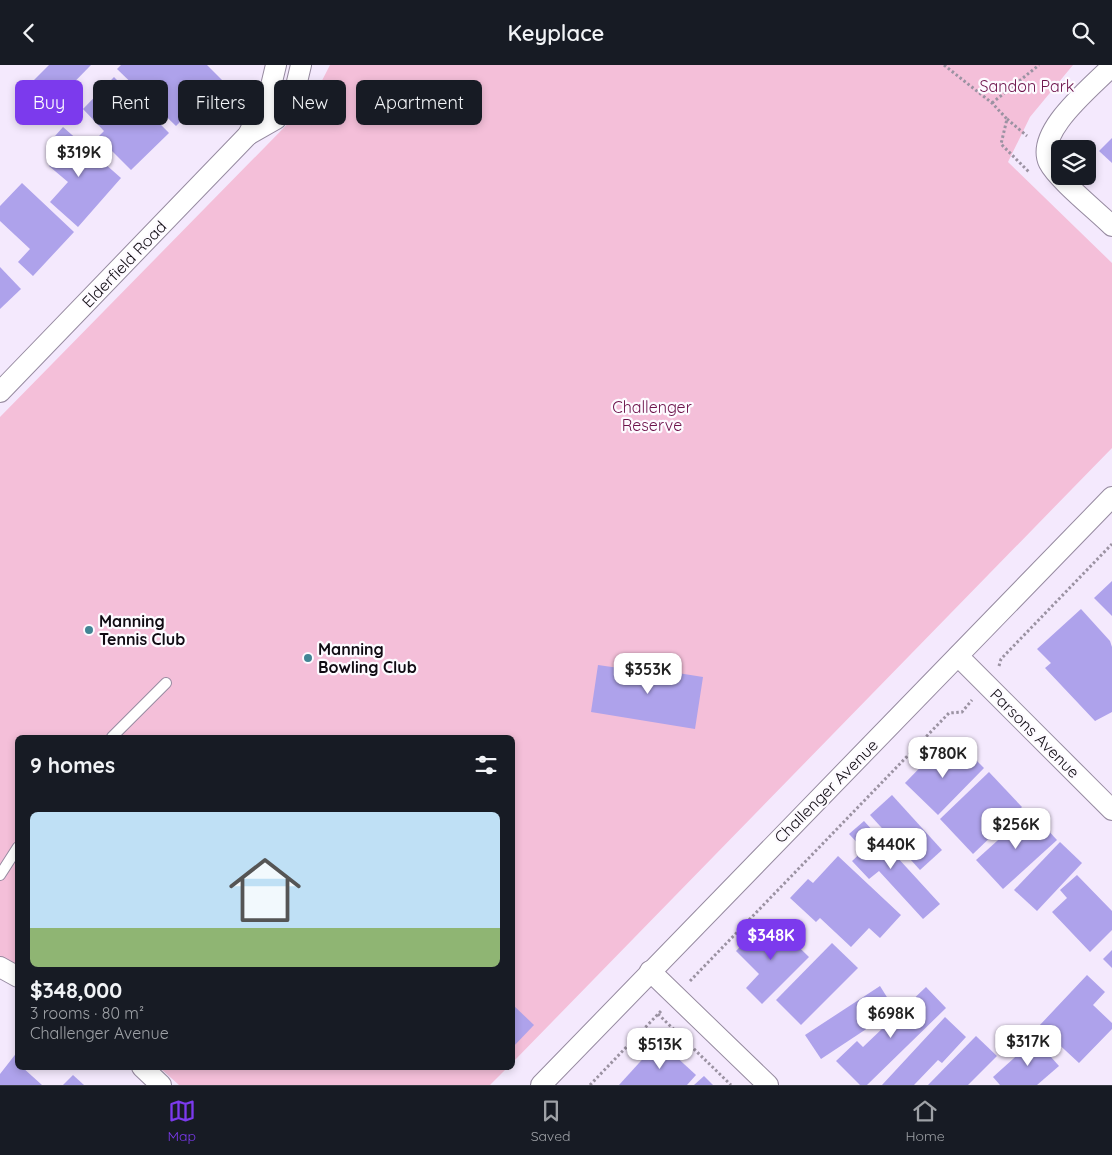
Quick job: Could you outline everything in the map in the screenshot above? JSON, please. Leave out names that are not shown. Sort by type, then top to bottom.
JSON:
[{"type":"street","name":"Elderfield Road","points":[[248,135],[270,90],[276,65]]},
{"type":"street","name":"Elderfield Road","points":[[0,392],[248,135],[276,119],[296,85],[302,65]]},
{"type":"street","points":[[1112,66],[1058,122],[1048,139],[1046,152],[1050,165],[1112,226]]},
{"type":"street","name":"Challenger Avenue","points":[[541,1085],[1112,497]]},
{"type":"street","name":"Parsons Avenue","points":[[958,656],[1112,809]]},
{"type":"street","points":[[0,967],[15,975]]},
{"type":"street","points":[[650,971],[768,1085]]},
{"type":"street","points":[[145,1070],[161,1085]]},
{"type":"lane","points":[[114,735],[166,683]]},
{"type":"lane","points":[[0,875],[15,852]]},
{"type":"path","points":[[992,103],[1039,65]]},
{"type":"path","points":[[590,1085],[949,713],[962,712],[997,671],[1001,659],[1112,544]]},
{"type":"path","points":[[658,1014],[731,1085]]},
{"type":"green space","name":"Challenger Reserve","points":[[330,65],[1073,65],[1030,117],[1008,162],[1112,263],[1112,448],[515,1060],[515,735],[15,735],[15,963],[0,957],[0,417],[287,125],[346,125],[346,80],[322,80]]},
{"type":"green space","points":[[162,1070],[505,1070],[490,1085],[179,1085]]},
{"type":"building","points":[[49,65],[91,65],[76,80],[34,80]]},
{"type":"building","points":[[121,65],[207,65],[222,80],[178,80],[178,124],[176,126],[168,118],[168,80],[128,80],[117,69]]},
{"type":"building","points":[[93,99],[93,119],[83,109]]},
{"type":"building","points":[[98,125],[161,125],[169,133],[131,170],[98,137],[104,131]]},
{"type":"building","points":[[63,127],[121,178],[78,227],[50,202],[68,182],[49,166],[58,155],[47,145]]},
{"type":"building","points":[[1112,138],[1112,163],[1099,151]]},
{"type":"building","points":[[22,183],[74,232],[33,276],[18,262],[30,249],[0,221],[0,206]]},
{"type":"building","points":[[0,267],[21,289],[0,309]]},
{"type":"building","points":[[1112,581],[1112,616],[1094,598]]},
{"type":"building","points":[[1081,609],[1110,641],[1112,647],[1112,712],[1095,721],[1045,668],[1051,663],[1037,649]]},
{"type":"building","points":[[598,665],[633,670],[634,666],[703,677],[695,729],[591,712]]},
{"type":"building","points":[[941,746],[960,765],[970,754],[984,768],[938,815],[905,783]]},
{"type":"building","points":[[989,772],[1022,807],[973,854],[940,819]]},
{"type":"building","points":[[892,795],[942,850],[920,870],[870,815]]},
{"type":"building","points":[[1030,811],[1057,840],[1003,889],[976,860]]},
{"type":"building","points":[[864,821],[940,904],[923,919],[879,871],[869,879],[852,861],[864,850],[849,834]]},
{"type":"building","points":[[1060,842],[1082,863],[1037,911],[1014,890]]},
{"type":"building","points":[[838,856],[901,915],[880,938],[869,928],[851,947],[820,918],[816,922],[790,898],[808,879],[813,883]]},
{"type":"building","points":[[1077,875],[1112,911],[1112,930],[1090,952],[1052,912],[1067,898],[1060,890]]},
{"type":"building","points":[[775,924],[809,957],[762,1004],[746,988],[759,974],[736,951],[755,931],[762,938]]},
{"type":"building","points":[[832,943],[858,968],[801,1025],[776,1000]]},
{"type":"building","points":[[1112,950],[1112,968],[1103,959]]},
{"type":"building","points":[[1087,975],[1105,992],[1093,1005],[1112,1023],[1112,1029],[1079,1063],[1039,1026]]},
{"type":"building","points":[[880,986],[895,1010],[821,1059],[805,1035]]},
{"type":"building","points":[[926,987],[946,1008],[867,1085],[860,1085],[836,1061],[857,1041],[863,1047]]},
{"type":"building","points":[[515,1007],[534,1025],[515,1045]]},
{"type":"building","points":[[945,1017],[966,1037],[942,1063],[938,1060],[914,1085],[882,1085]]},
{"type":"building","points":[[976,1036],[997,1056],[968,1085],[928,1085]]},
{"type":"building","points":[[1035,1039],[1059,1066],[1037,1085],[1000,1085],[993,1077]]},
{"type":"building","points":[[659,1041],[696,1075],[687,1085],[619,1085]]},
{"type":"building","points":[[15,1055],[15,1070],[25,1070],[42,1085],[0,1085],[0,1074]]},
{"type":"building","points":[[73,1075],[84,1085],[63,1085]]},
{"type":"building","points":[[704,1076],[713,1085],[694,1085]]},
{"type":"place","name":"Manning Tennis Club","points":[[89,630]]},
{"type":"place","name":"Manning Bowling Club","points":[[308,658]]},
{"type":"park label","name":"Sandon Park","points":[[1027,86]]}]
